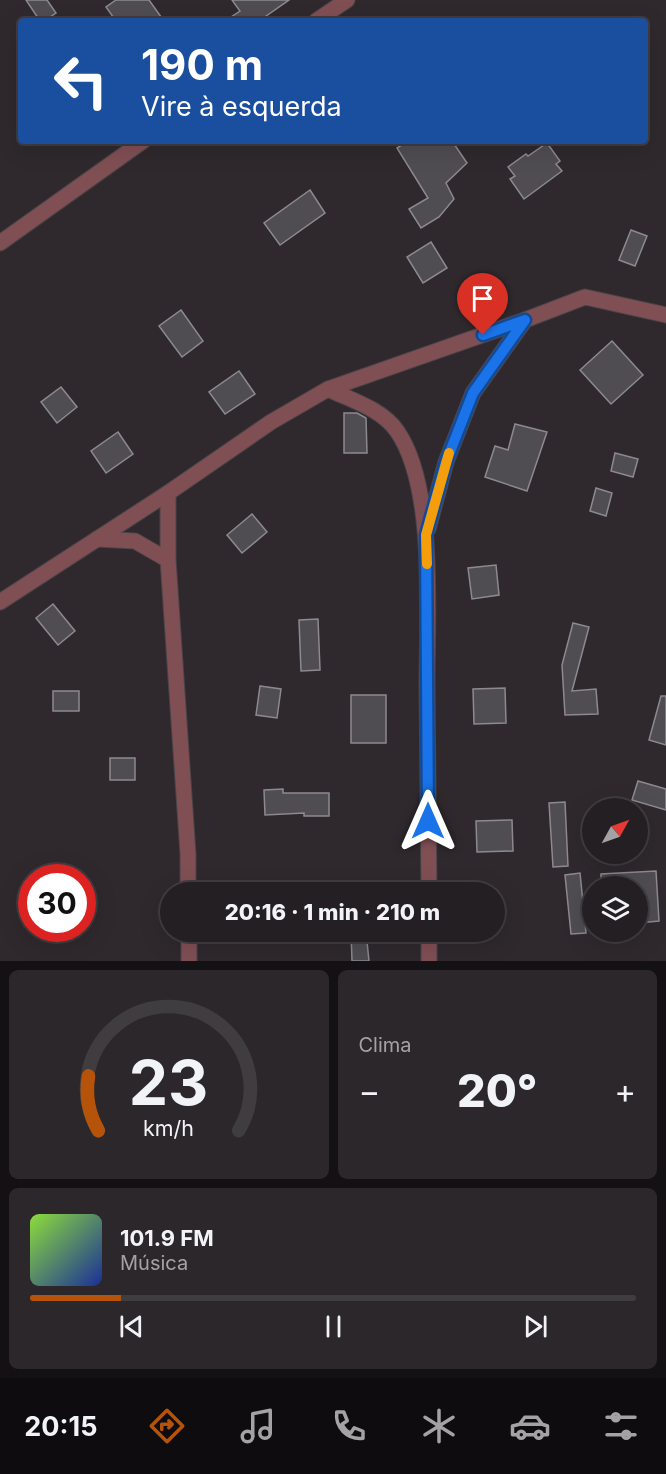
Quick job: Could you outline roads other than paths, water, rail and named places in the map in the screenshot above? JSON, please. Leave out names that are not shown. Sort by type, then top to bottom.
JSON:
[{"type":"street","points":[[320,18],[347,0]]},
{"type":"street","points":[[0,243],[139,144]]},
{"type":"street","points":[[0,602],[168,493],[271,422],[328,390],[585,297],[666,315]]},
{"type":"street","points":[[426,535],[446,462],[473,393],[525,320]]},
{"type":"street","points":[[328,390],[372,409],[397,431],[414,466],[426,535],[429,882]]},
{"type":"street","points":[[168,493],[168,560],[188,882]]},
{"type":"street","points":[[97,539],[135,541],[168,560]]},
{"type":"street","points":[[189,942],[189,961]]},
{"type":"street","points":[[429,942],[429,961]]}]
